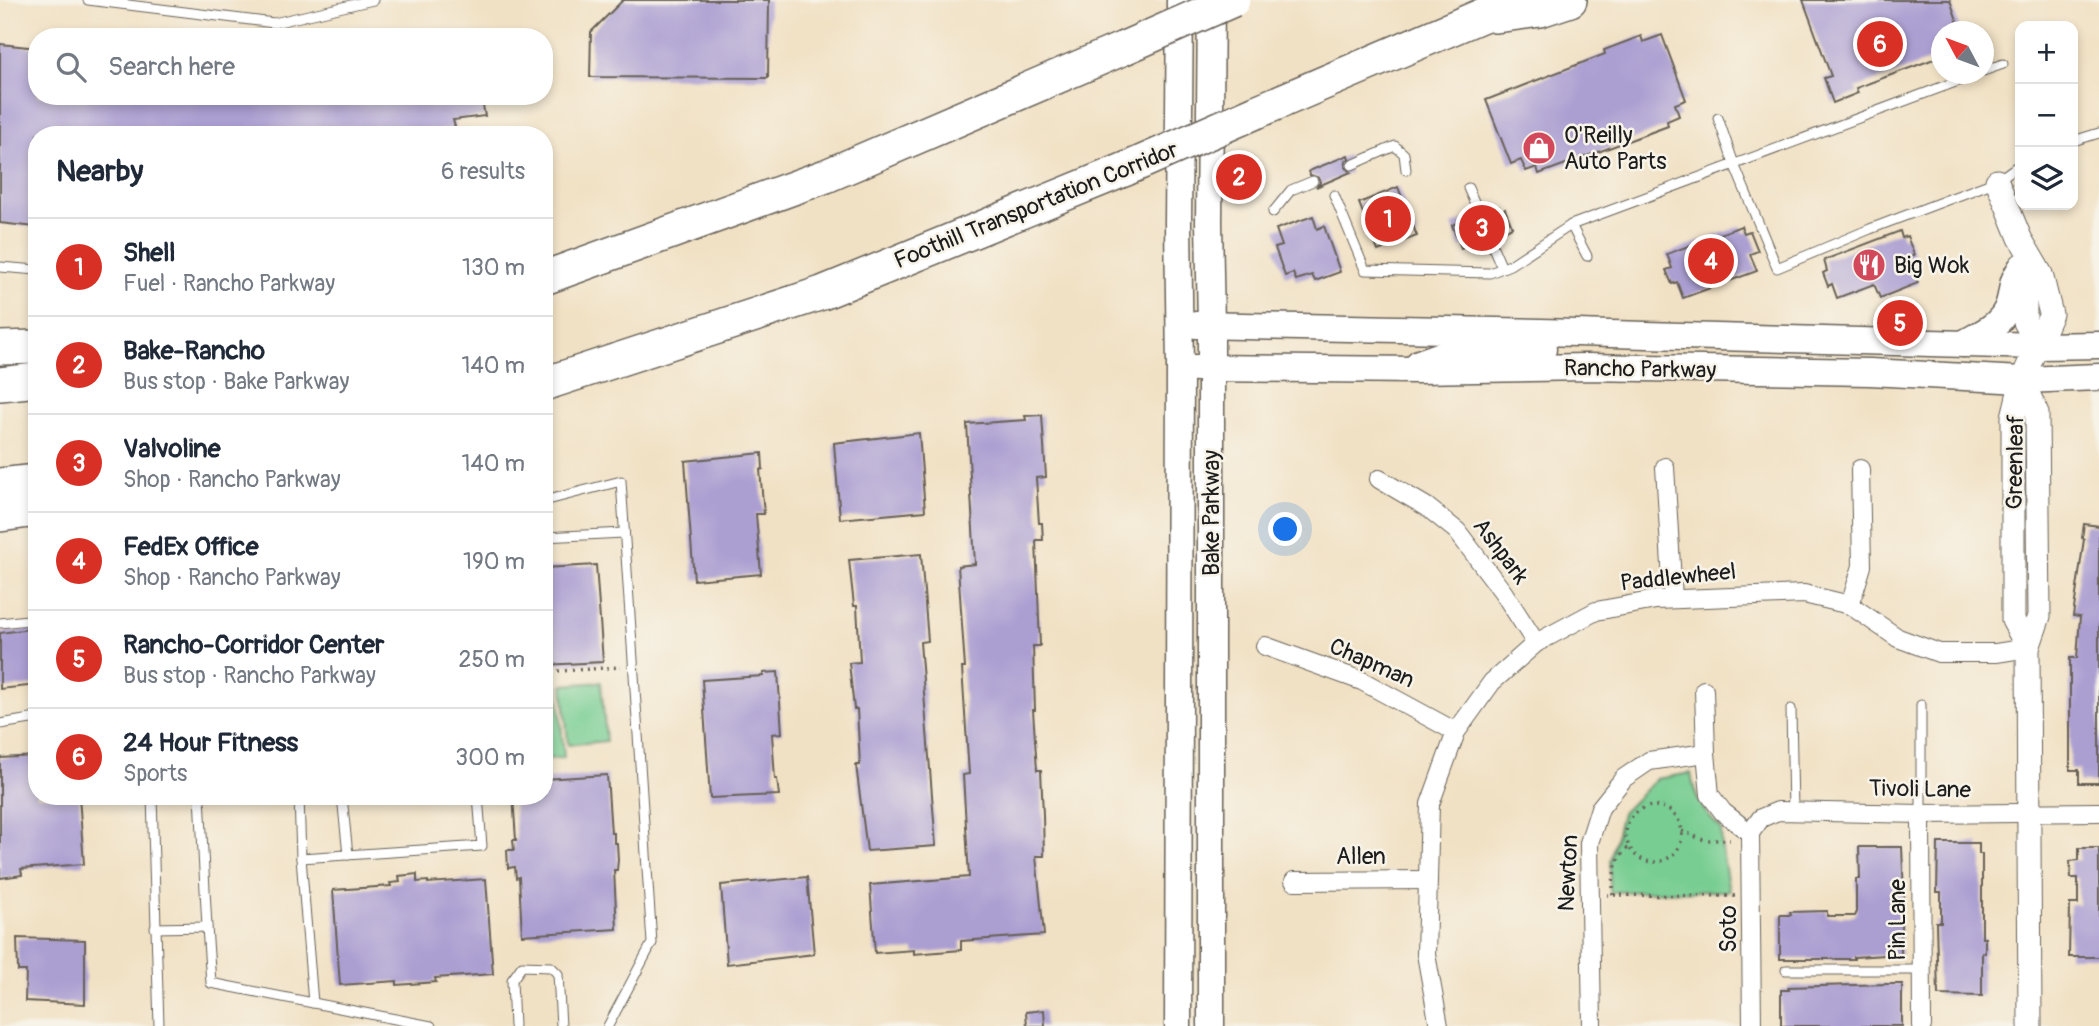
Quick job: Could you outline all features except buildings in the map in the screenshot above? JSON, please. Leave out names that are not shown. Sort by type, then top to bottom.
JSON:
[{"type":"highway","points":[[553,275],[826,176],[1233,0]]},
{"type":"highway","name":"Foothill Transportation Corridor","points":[[553,382],[822,293],[1126,169],[1518,0]]},
{"type":"highway","points":[[1473,19],[1540,10],[1570,0]]},
{"type":"highway","points":[[0,348],[28,347]]},
{"type":"highway","points":[[0,384],[28,381]]},
{"type":"highway","points":[[0,485],[28,482]]},
{"type":"highway","points":[[0,515],[28,511]]},
{"type":"main road","name":"Bake Parkway","points":[[1178,1026],[1180,0]]},
{"type":"main road","name":"Bake Parkway","points":[[1211,0],[1211,1026]]},
{"type":"main road","points":[[1963,344],[1995,326],[2001,319],[2008,305],[2012,281],[2021,268]]},
{"type":"main road","name":"Rancho Parkway","points":[[1180,326],[1596,333],[2038,346],[2099,345]]},
{"type":"main road","points":[[1401,369],[1458,349],[1573,349],[1592,345],[1596,333]]},
{"type":"main road","name":"Rancho Parkway","points":[[1180,369],[1586,368],[1870,372],[2022,380],[2099,377]]},
{"type":"street","points":[[1997,181],[2020,238],[2042,274],[2051,314],[2022,380]]},
{"type":"street","points":[[2020,238],[2025,322],[2038,346]]},
{"type":"street","name":"Greenleaf","points":[[2022,380],[2037,413],[2039,616],[2028,648],[2030,1026]]},
{"type":"street","points":[[1665,467],[1673,598]]},
{"type":"street","points":[[1850,605],[1863,566],[1860,469]]},
{"type":"street","name":"Ashpark","points":[[1379,479],[1427,507],[1457,531],[1503,592],[1536,643]]},
{"type":"street","name":"Paddlewheel","points":[[1439,1026],[1426,954],[1430,804],[1456,732],[1492,682],[1536,643],[1596,611],[1673,598],[1804,594],[1850,605],[1898,638],[1939,653],[1996,653],[2028,648]]},
{"type":"street","name":"Chapman","points":[[1265,646],[1362,681],[1456,732]]},
{"type":"street","points":[[1704,690],[1710,795],[1723,812],[1751,836]]},
{"type":"street","name":"Newton","points":[[1592,1026],[1590,843],[1600,808],[1624,778],[1649,761],[1706,753]]},
{"type":"street","name":"Tivoli Lane","points":[[1751,836],[1761,818],[1778,811],[1921,814],[2099,811]]},
{"type":"street","name":"Pin Lane","points":[[1921,814],[1922,1026]]},
{"type":"street","name":"Soto","points":[[1751,836],[1752,1026]]},
{"type":"street","name":"Allen","points":[[1294,881],[1428,880]]},
{"type":"lane","points":[[88,0],[274,23],[373,0]]},
{"type":"lane","points":[[1994,67],[2003,64]]},
{"type":"lane","points":[[1334,195],[1364,270],[1490,273],[1572,225],[1950,84]]},
{"type":"lane","points":[[1718,118],[1777,268],[1997,181],[2015,168]]},
{"type":"lane","points":[[2078,139],[2099,133]]},
{"type":"lane","points":[[1352,165],[1395,146],[1404,154],[1406,170]]},
{"type":"lane","points":[[1273,212],[1291,190],[1313,181]]},
{"type":"lane","points":[[1468,187],[1480,215]]},
{"type":"lane","points":[[1572,225],[1587,256]]},
{"type":"lane","points":[[1489,238],[1502,268]]},
{"type":"lane","points":[[0,267],[28,269]]},
{"type":"lane","points":[[553,499],[621,481],[652,943],[608,1026]]},
{"type":"lane","points":[[553,537],[624,533]]},
{"type":"lane","points":[[0,623],[28,620]]},
{"type":"lane","points":[[1921,705],[1921,814]]},
{"type":"lane","points":[[1791,709],[1793,811]]},
{"type":"lane","points":[[0,724],[28,719]]},
{"type":"lane","points":[[152,805],[159,1026]]},
{"type":"lane","points":[[200,805],[211,983],[431,1026]]},
{"type":"lane","points":[[299,805],[313,1003]]},
{"type":"lane","points":[[343,805],[348,855]]},
{"type":"lane","points":[[301,858],[482,846],[479,805]]},
{"type":"lane","points":[[155,928],[207,927]]},
{"type":"lane","points":[[514,1026],[512,980],[523,966],[551,967],[558,974],[561,1026]]},
{"type":"lane","points":[[1786,970],[1922,970]]},
{"type":"path","points":[[553,671],[634,666]]},
{"type":"path","points":[[1653,805],[1671,811],[1677,818],[1682,831],[1680,844],[1675,852],[1660,861],[1643,860],[1629,847],[1625,838],[1629,819],[1644,807],[1653,805]]},
{"type":"path","points":[[1682,831],[1704,840],[1751,836]]},
{"type":"path","points":[[1613,895],[1614,872],[1623,852],[1629,847]]},
{"type":"path","points":[[1590,895],[1752,896]]},
{"type":"green space","points":[[601,682],[606,741],[568,745],[563,685]]},
{"type":"green space","points":[[553,686],[558,686],[564,758],[553,759]]},
{"type":"green space","points":[[1691,773],[1700,804],[1721,829],[1729,891],[1610,892],[1610,861],[1622,813],[1656,779]]},
{"type":"place","name":"24 Hour Fitness","points":[[1880,44]]},
{"type":"place","name":"O'Reilly Auto Parts","points":[[1539,148]]},
{"type":"place","name":"Bake-Rancho","points":[[1239,177]]},
{"type":"place","name":"Shell","points":[[1388,219]]},
{"type":"place","name":"Valvoline","points":[[1482,228]]},
{"type":"place","name":"FedEx Office","points":[[1711,261]]},
{"type":"place","name":"Big Wok","points":[[1869,265]]},
{"type":"place","name":"Rancho-Corridor Center","points":[[1900,323]]}]
